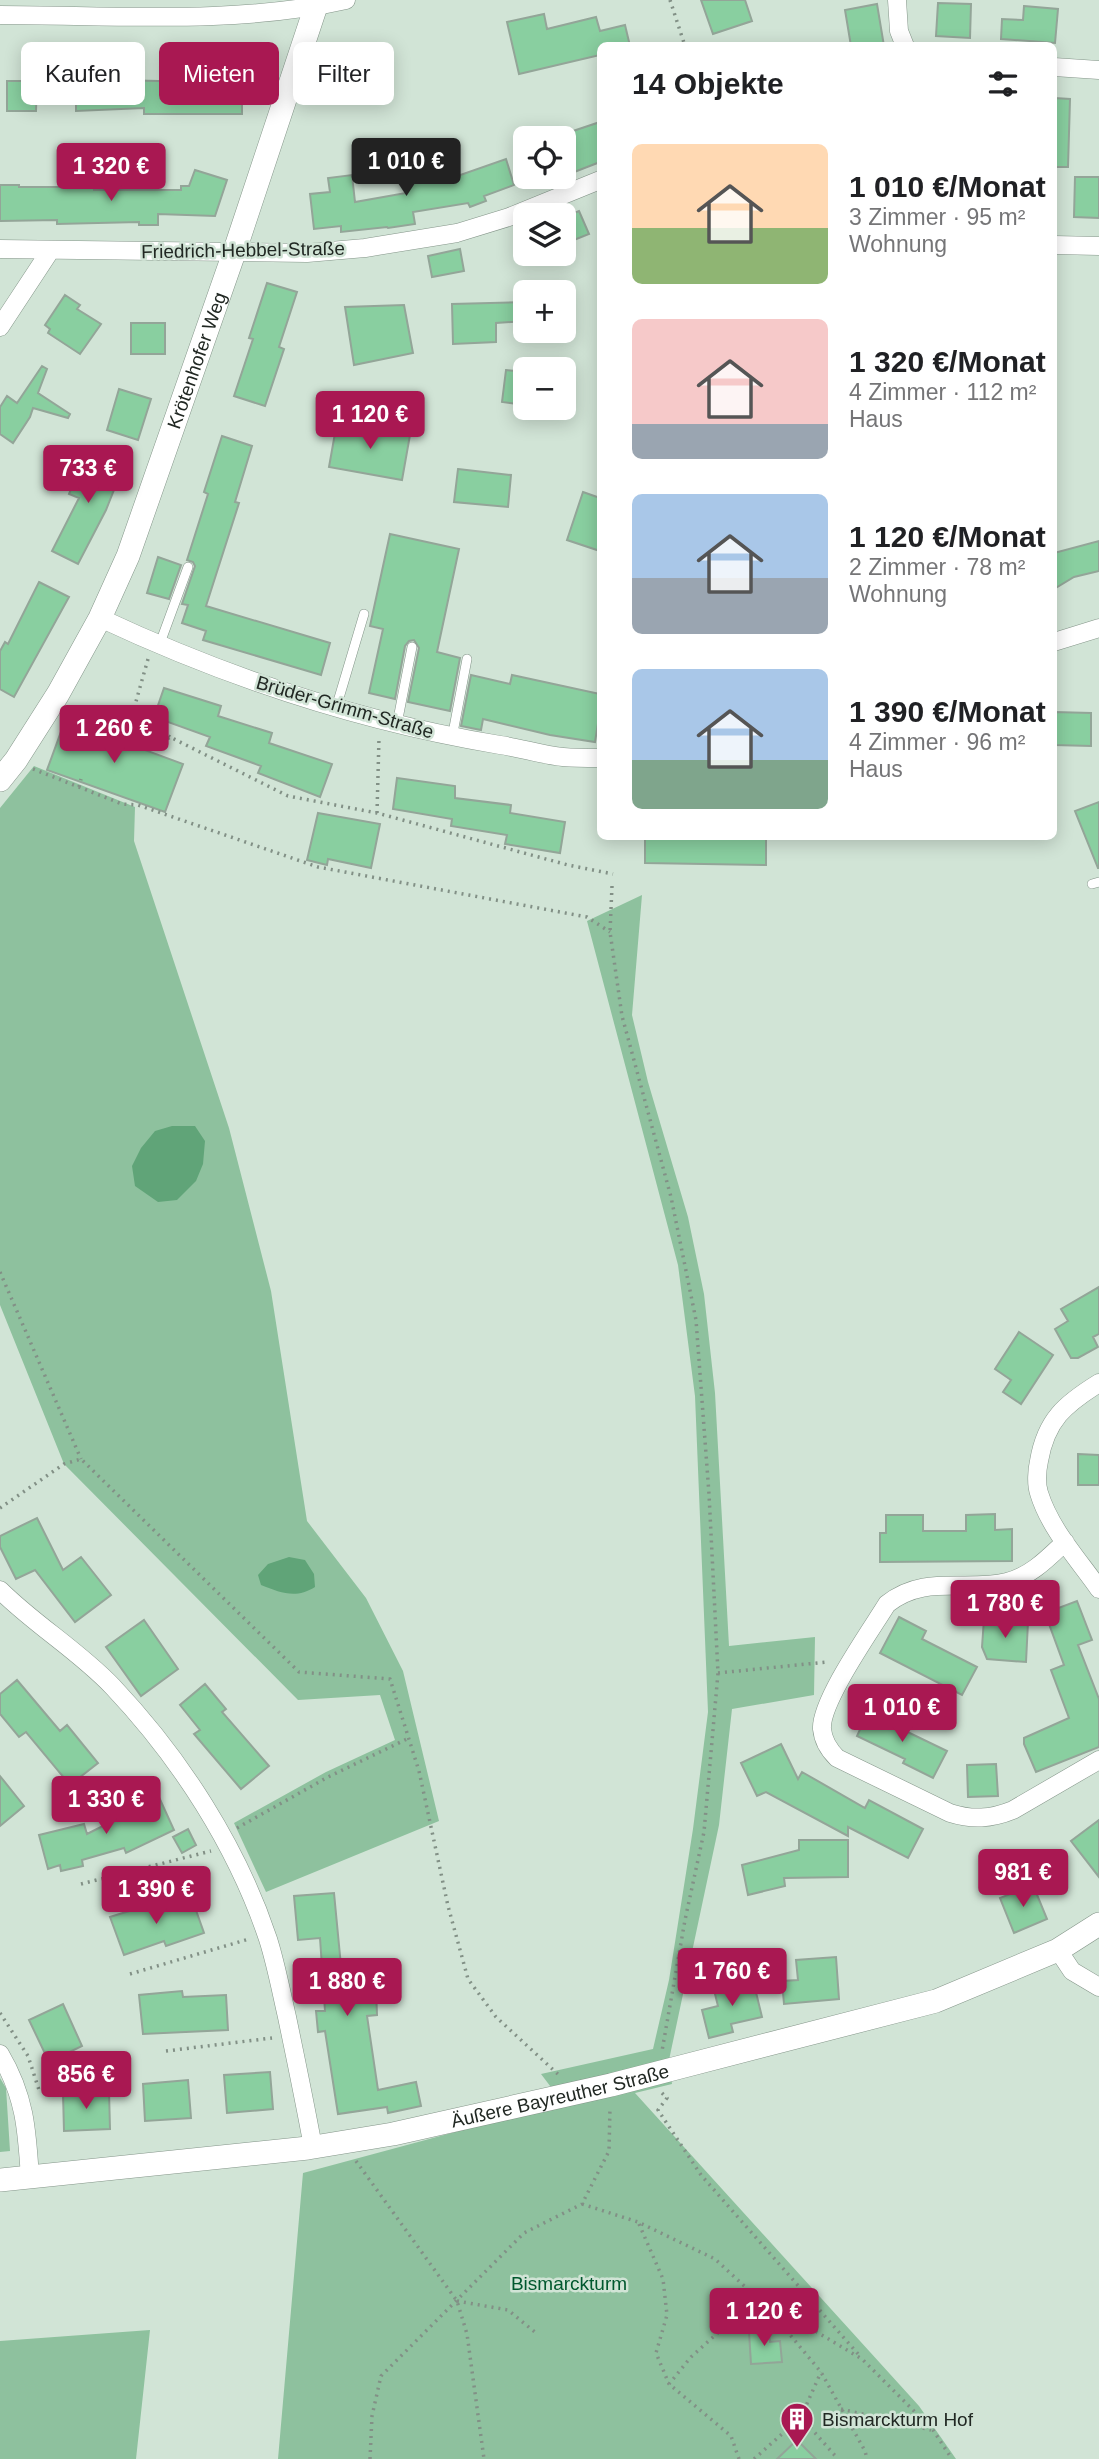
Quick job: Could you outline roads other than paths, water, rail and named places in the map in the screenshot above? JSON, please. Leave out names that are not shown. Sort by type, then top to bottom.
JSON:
[{"type":"street","points":[[0,15],[136,8],[289,12],[317,3],[346,0]]},
{"type":"street","points":[[897,0],[899,31],[903,42]]},
{"type":"street","name":"Krötenhofer Weg","points":[[0,780],[58,694],[100,618],[128,556],[234,253],[317,3]]},
{"type":"street","points":[[1057,66],[1099,70]]},
{"type":"street","name":"Friedrich-Hebbel-Straße","points":[[0,249],[307,253],[365,248],[457,233],[509,217],[597,181]]},
{"type":"street","points":[[1057,245],[1099,246]]},
{"type":"street","points":[[0,327],[50,251]]},
{"type":"street","name":"Brüder-Grimm-Straße","points":[[100,618],[226,673],[302,699],[452,738],[563,757],[597,758]]},
{"type":"street","points":[[1057,641],[1099,628]]},
{"type":"street","points":[[1099,1383],[1061,1410],[1050,1425],[1042,1444],[1038,1466],[1038,1490],[1049,1516],[1099,1589]]},
{"type":"street","points":[[1065,1542],[1035,1570],[1009,1581],[911,1589],[887,1604],[823,1715],[822,1729],[830,1752],[837,1758],[950,1813],[966,1818],[999,1816],[1013,1810],[1099,1760]]},
{"type":"street","points":[[0,1590],[110,1685],[145,1722],[164,1745],[225,1842],[239,1868],[266,1934],[313,2147]]},
{"type":"street","name":"Äußere Bayreuther Straße","points":[[0,2180],[342,2143],[611,2085],[936,2001],[1059,1950],[1099,1924]]},
{"type":"street","points":[[1059,1950],[1072,1971],[1099,1987]]},
{"type":"street","points":[[0,2054],[13,2076],[27,2122],[30,2178]]},
{"type":"lane","points":[[156,644],[188,567]]},
{"type":"lane","points":[[336,708],[364,614]]},
{"type":"lane","points":[[397,724],[412,647]]},
{"type":"lane","points":[[452,738],[467,659]]},
{"type":"place","name":"Bismarckturm Hof","points":[[797,2449]]},
{"type":"park label","name":"Bismarckturm","points":[[569,2283]]}]
